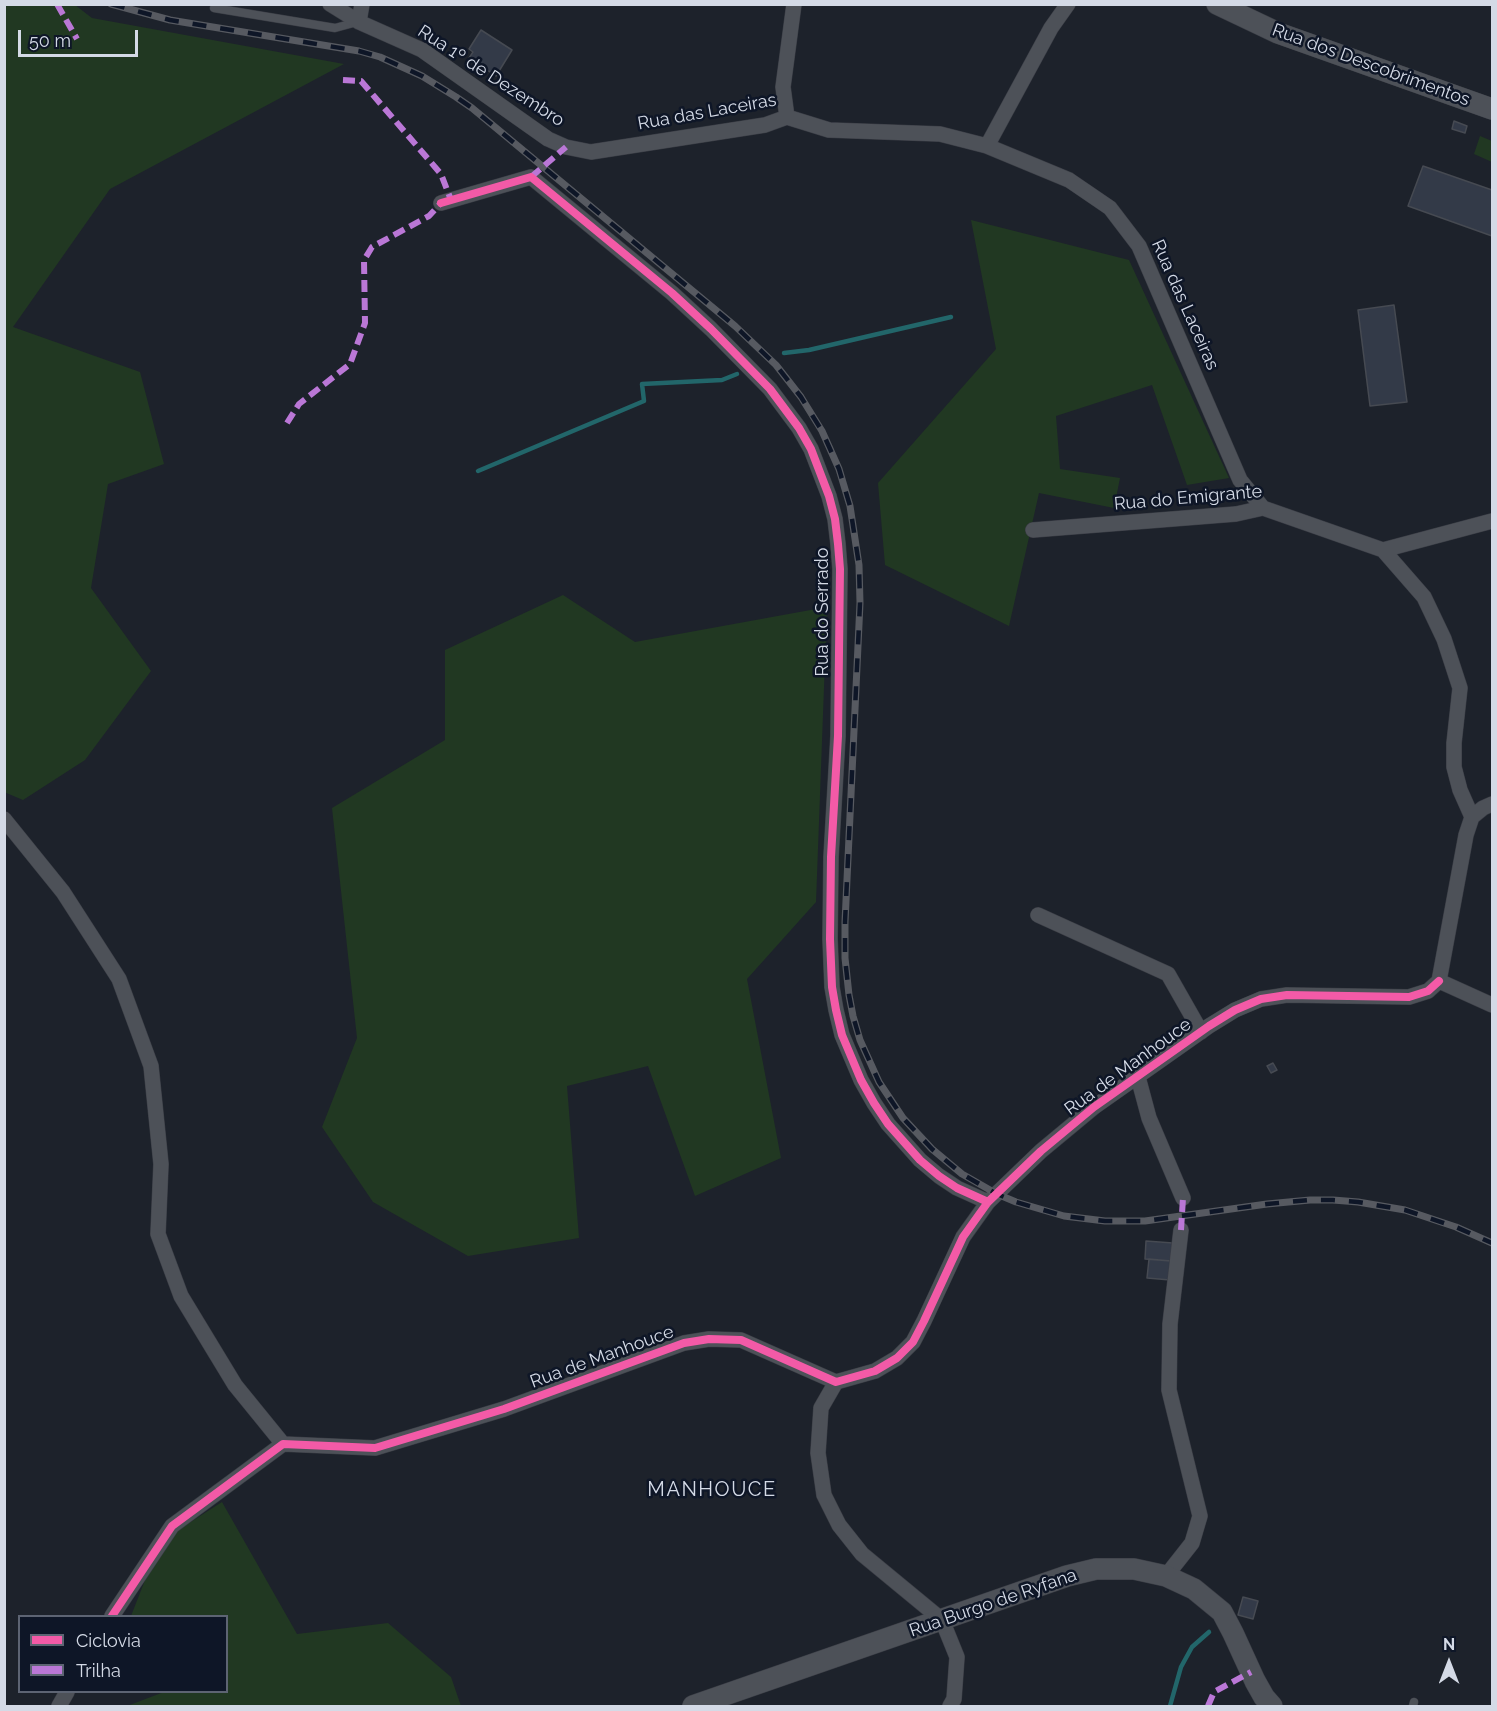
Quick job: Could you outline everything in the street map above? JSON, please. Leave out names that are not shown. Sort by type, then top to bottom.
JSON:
[{"type":"main road","name":"Rua dos Descobrimentos","points":[[1217,4],[1278,33],[1492,109]]},
{"type":"main road","name":"Rua Burgo de Ryfana","points":[[693,1707],[1067,1576],[1096,1569],[1134,1569],[1166,1576],[1194,1588],[1222,1612],[1255,1681],[1272,1707]]},
{"type":"street","name":"Rua 1º de Dezembro","points":[[330,4],[359,22],[422,50],[548,140],[566,147]]},
{"type":"street","points":[[359,22],[362,4]]},
{"type":"street","points":[[787,117],[783,87],[794,4]]},
{"type":"street","points":[[987,146],[1051,28],[1068,4]]},
{"type":"street","name":"Rua das Laceiras","points":[[566,147],[591,152],[765,125],[787,117],[829,130],[940,134],[987,146],[1070,180],[1110,208],[1138,246],[1240,480],[1263,508]]},
{"type":"street","name":"Rua do Serrado","points":[[441,203],[531,177],[672,293],[711,329],[770,389],[799,428],[811,449],[835,519],[840,580],[838,736],[831,856],[830,939],[832,987],[840,1026],[850,1057],[861,1080],[874,1103],[903,1142],[939,1176],[957,1188],[988,1202]]},
{"type":"street","name":"Rua do Emigrante","points":[[1033,530],[1236,514],[1263,508],[1383,550],[1424,597],[1447,649],[1460,688],[1454,743],[1454,767],[1460,790],[1472,817]]},
{"type":"street","points":[[1383,550],[1492,521]]},
{"type":"street","points":[[1492,804],[1472,817],[1466,835],[1439,981],[1492,1005]]},
{"type":"street","points":[[4,819],[63,892],[119,979],[151,1066],[161,1164],[159,1234],[181,1296],[235,1385],[283,1444],[172,1526],[113,1615]]},
{"type":"street","points":[[1038,915],[1168,974],[1201,1032]]},
{"type":"street","name":"Rua de Manhouce","points":[[283,1444],[375,1448],[504,1410],[684,1343],[709,1339],[741,1340],[836,1382],[875,1371],[897,1358],[913,1342],[963,1237],[988,1202],[1041,1151],[1085,1114],[1201,1032],[1235,1010],[1261,999],[1287,995],[1409,997],[1428,991],[1439,981]]},
{"type":"street","points":[[1138,1077],[1149,1118],[1183,1198]]},
{"type":"street","points":[[1166,1576],[1192,1543],[1200,1516],[1169,1390],[1170,1324],[1181,1230]]},
{"type":"street","points":[[836,1382],[821,1408],[818,1453],[824,1495],[839,1525],[862,1554],[942,1620],[957,1657],[954,1699],[950,1707]]},
{"type":"street","points":[[59,1707],[66,1693]]},
{"type":"lane","points":[[214,8],[335,28],[359,22]]},
{"type":"green space","points":[[5,4],[75,5],[92,18],[344,64],[110,189],[13,327],[140,372],[164,464],[108,484],[91,588],[151,671],[85,760],[23,800],[4,792]]},
{"type":"green space","points":[[1480,136],[1492,141],[1492,162],[1474,154]]},
{"type":"green space","points":[[971,220],[1129,260],[1229,478],[1187,485],[1152,385],[1056,416],[1060,469],[1120,478],[1114,508],[1039,493],[1009,626],[885,565],[878,483],[996,349]]},
{"type":"green space","points":[[563,595],[635,642],[827,607],[816,902],[747,979],[781,1158],[695,1196],[648,1066],[567,1086],[579,1238],[468,1256],[373,1202],[322,1127],[357,1038],[332,808],[445,740],[445,650]]},
{"type":"green space","points":[[222,1502],[297,1634],[388,1623],[451,1677],[461,1706],[127,1706],[161,1693],[228,1693],[228,1615],[131,1615],[147,1575],[175,1532]]},
{"type":"building","points":[[481,30],[512,50],[496,76],[469,58],[473,52],[469,49]]},
{"type":"building","points":[[1454,121],[1467,126],[1465,133],[1452,129]]},
{"type":"building","points":[[1423,166],[1492,190],[1492,236],[1408,206]]},
{"type":"building","points":[[1394,305],[1407,402],[1370,406],[1358,310]]},
{"type":"building","points":[[1273,1063],[1277,1070],[1271,1073],[1267,1066]]},
{"type":"building","points":[[1146,1241],[1173,1243],[1171,1261],[1145,1259]]},
{"type":"building","points":[[1149,1259],[1171,1261],[1170,1280],[1147,1278]]},
{"type":"building","points":[[1243,1597],[1258,1601],[1253,1619],[1238,1615]]},
{"type":"waterway","points":[[784,353],[809,350],[951,317]]},
{"type":"waterway","points":[[478,471],[644,401],[642,384],[722,380],[737,374]]},
{"type":"waterway","points":[[1170,1706],[1181,1667],[1192,1647],[1209,1632]]},
{"type":"railway","points":[[111,4],[170,20],[359,51],[380,57],[422,76],[472,108],[735,326],[776,365],[801,397],[822,431],[839,469],[850,506],[859,565],[860,603],[845,922],[845,958],[849,995],[860,1040],[879,1082],[903,1118],[932,1149],[962,1174],[997,1194],[1064,1216],[1105,1221],[1145,1221],[1267,1204],[1333,1200],[1405,1210],[1456,1227],[1492,1243]]},
{"type":"marked path","points":[[57,4],[77,39]]},
{"type":"marked path","points":[[343,80],[361,81],[441,174],[451,200]]},
{"type":"marked path","points":[[531,177],[566,147]]},
{"type":"marked path","points":[[287,423],[299,404],[350,364],[365,323],[364,260],[372,247],[429,216],[441,203]]},
{"type":"marked path","points":[[1181,1230],[1183,1198]]},
{"type":"marked path","points":[[1208,1706],[1214,1692],[1251,1672]]},
{"type":"cycle path","points":[[441,203],[531,177],[672,293],[711,329],[770,389],[799,428],[811,449],[835,519],[840,569],[838,736],[831,857],[830,939],[832,987],[836,1010],[842,1035],[861,1080],[888,1124],[920,1160],[939,1176],[957,1188],[988,1202]]},
{"type":"cycle path","points":[[113,1615],[172,1526],[283,1444],[375,1448],[504,1409],[684,1343],[709,1339],[741,1340],[836,1382],[875,1371],[897,1358],[913,1342],[963,1237],[988,1202],[1041,1151],[1094,1107],[1209,1026],[1235,1010],[1261,999],[1287,995],[1409,997],[1428,991],[1439,981]]},
{"type":"district","name":"MANHOUCE","points":[[712,1490]]}]
